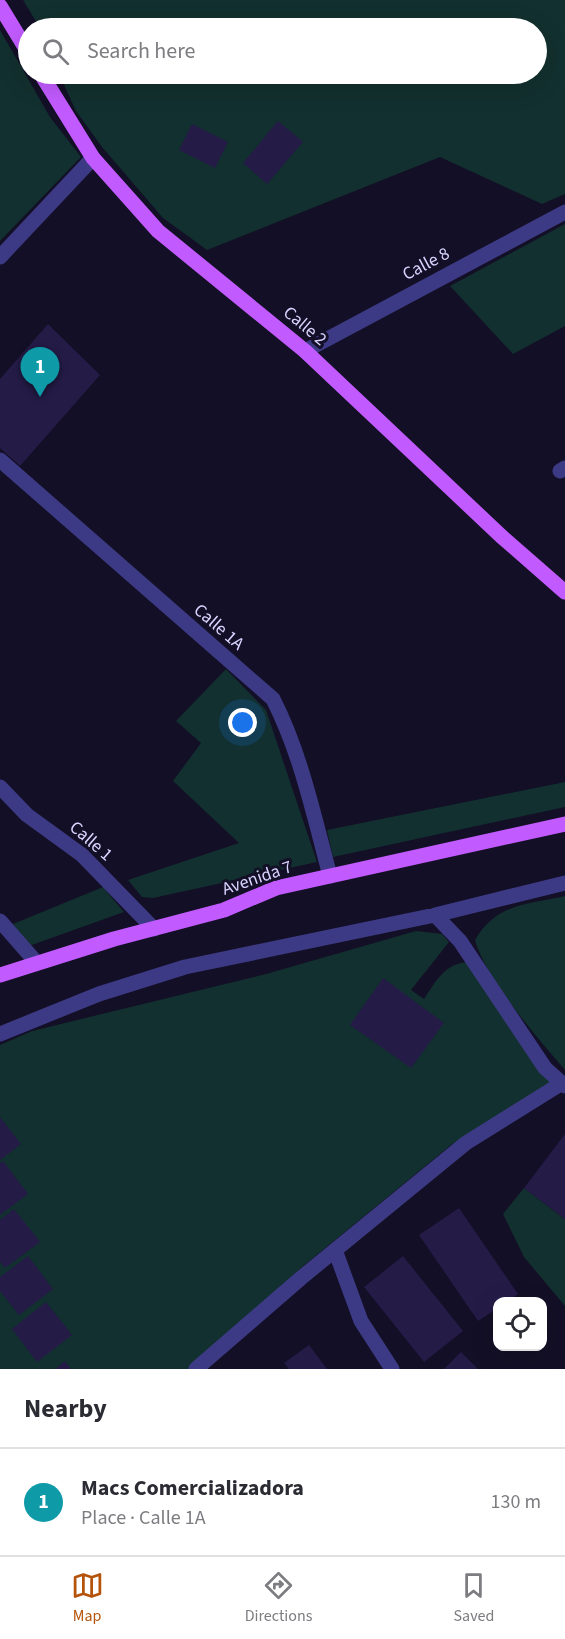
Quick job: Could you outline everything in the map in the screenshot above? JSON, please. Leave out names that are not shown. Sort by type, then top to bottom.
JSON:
[{"type":"main road","points":[[0,6],[18,36]]},
{"type":"main road","name":"Calle 2","points":[[48,84],[93,158],[158,231],[305,351],[501,536],[565,592]]},
{"type":"main road","name":"Avenida 7","points":[[0,975],[36,962],[224,910],[276,888],[565,824]]},
{"type":"street","points":[[0,257],[93,158]]},
{"type":"street","name":"Calle 8","points":[[305,351],[565,212]]},
{"type":"street","name":"Calle 1A","points":[[0,460],[273,699],[286,726],[306,785],[330,876]]},
{"type":"street","name":"Calle 1","points":[[0,787],[27,815],[82,855],[154,929]]},
{"type":"street","points":[[0,1034],[99,994],[184,967],[435,915],[565,883]]},
{"type":"street","points":[[196,1369],[334,1250],[466,1143],[563,1084],[545,1068],[460,941],[435,915]]},
{"type":"street","points":[[0,921],[36,962]]},
{"type":"street","points":[[334,1250],[361,1321],[392,1369]]},
{"type":"green space","points":[[23,0],[565,0],[565,194],[542,204],[440,157],[207,250],[163,218],[102,147],[76,111],[64,84],[547,84],[547,18],[34,18]]},
{"type":"green space","points":[[0,30],[18,61],[18,84],[31,84],[50,117],[81,157],[0,241]]},
{"type":"green space","points":[[565,224],[565,326],[513,354],[450,286]]},
{"type":"green space","points":[[226,669],[266,710],[317,862],[153,898],[142,897],[128,880],[239,843],[173,781],[201,743],[176,721]]},
{"type":"green space","points":[[565,782],[565,807],[333,857],[327,830]]},
{"type":"green space","points":[[103,887],[124,912],[29,946],[13,924]]},
{"type":"green space","points":[[565,896],[565,1070],[501,990],[481,956],[475,940],[493,919],[503,912],[525,904]]},
{"type":"green space","points":[[416,931],[442,934],[449,942],[411,990],[424,999],[446,970],[466,962],[552,1083],[451,1145],[302,1267],[189,1369],[0,1369],[0,1045],[32,1031],[266,974]]},
{"type":"green space","points":[[524,1188],[565,1219],[565,1306],[524,1257],[503,1214]]},
{"type":"building","points":[[278,121],[303,142],[267,184],[243,163]]},
{"type":"building","points":[[192,124],[228,142],[215,168],[179,150]]},
{"type":"building","points":[[48,324],[100,375],[20,466],[0,448],[0,379]]},
{"type":"building","points":[[383,978],[444,1023],[411,1068],[350,1025]]},
{"type":"building","points":[[0,1117],[21,1144],[0,1160]]},
{"type":"building","points":[[565,1134],[565,1219],[524,1188]]},
{"type":"building","points":[[3,1161],[28,1194],[0,1215],[0,1163]]},
{"type":"building","points":[[459,1208],[518,1294],[514,1297],[493,1297],[493,1311],[478,1321],[419,1235]]},
{"type":"building","points":[[14,1209],[40,1242],[5,1268],[0,1262],[0,1220]]},
{"type":"building","points":[[28,1256],[53,1289],[19,1315],[0,1291],[0,1277]]},
{"type":"building","points":[[403,1256],[463,1331],[424,1362],[364,1287]]},
{"type":"building","points":[[46,1302],[72,1335],[37,1362],[12,1329]]},
{"type":"building","points":[[309,1345],[327,1369],[289,1369],[284,1363]]},
{"type":"building","points":[[461,1352],[478,1369],[444,1369]]},
{"type":"building","points":[[65,1361],[71,1369],[55,1369]]},
{"type":"place","name":"Macs Comercializadora","points":[[40,397]]}]
